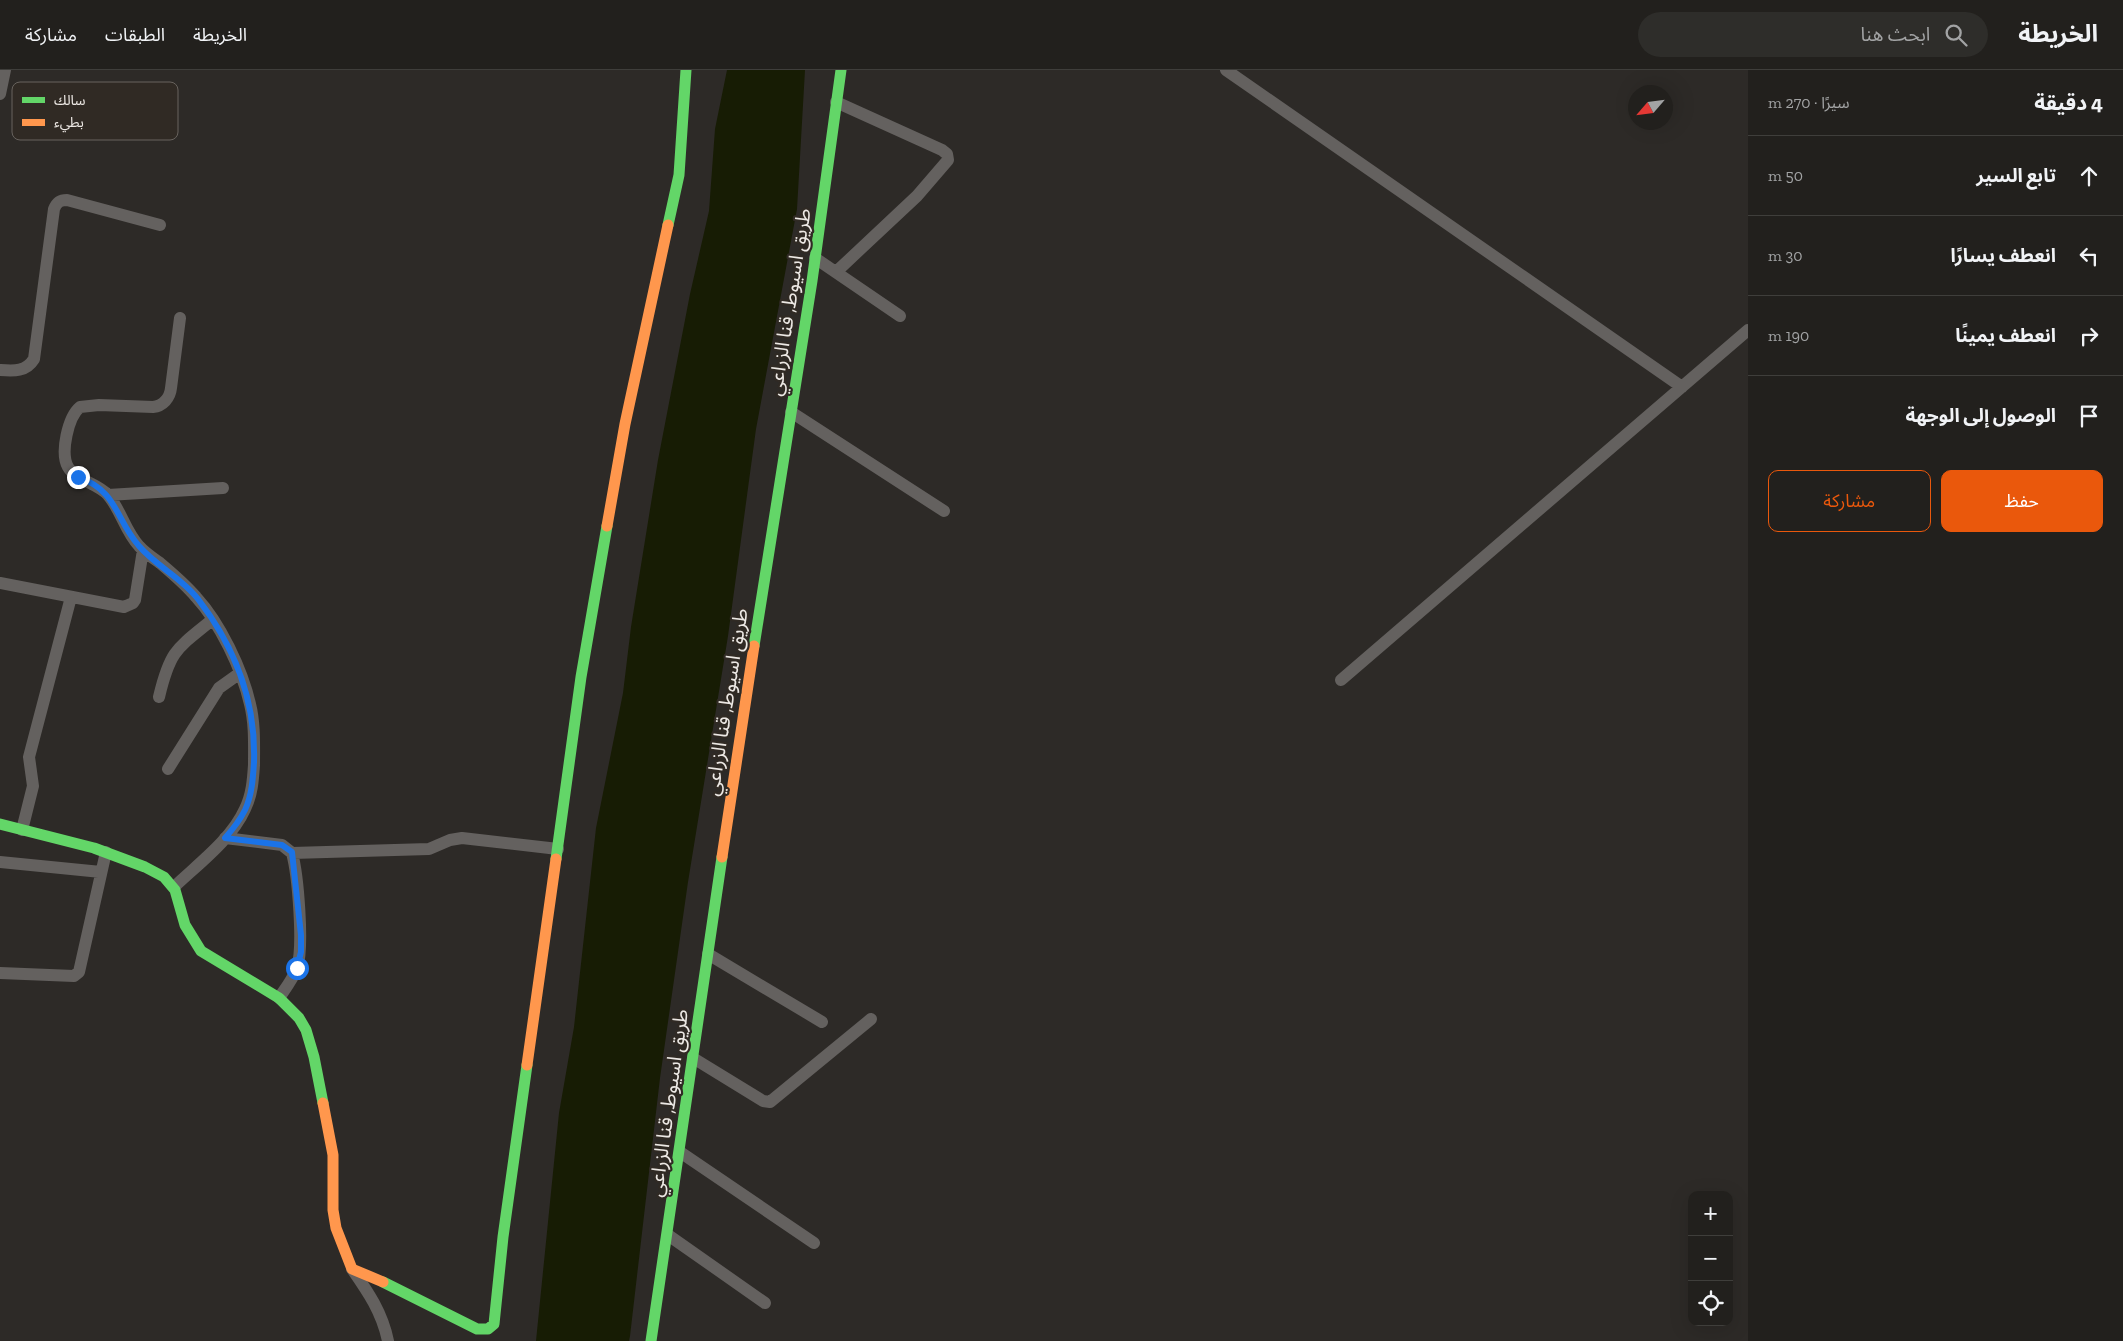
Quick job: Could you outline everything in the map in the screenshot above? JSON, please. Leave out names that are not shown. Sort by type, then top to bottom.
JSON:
[{"type":"main road","points":[[0,824],[122,856],[153,871],[174,887],[193,943],[201,951],[279,998],[299,1018],[306,1030],[314,1057],[333,1155],[333,1210],[336,1228],[352,1268],[477,1329],[484,1331],[490,1329],[496,1321],[504,1227],[581,677],[625,424],[679,175],[686,70]]},
{"type":"main road","name":"طريق اسيوط, قنا الزراعي","points":[[651,1341],[708,954],[816,258],[841,70]]},
{"type":"street","points":[[0,94],[5,70]]},
{"type":"street","points":[[1226,70],[1682,388]]},
{"type":"street","points":[[836,102],[942,150],[947,154],[948,160],[917,196],[836,272]]},
{"type":"street","points":[[0,370],[22,370],[29,366],[34,359],[54,209],[58,202],[67,200],[160,225]]},
{"type":"street","points":[[816,258],[900,316]]},
{"type":"street","points":[[174,887],[225,838],[245,810],[253,781],[255,737],[250,705],[240,673],[221,634],[198,599],[181,580],[142,550],[129,533],[108,495],[88,480],[72,473],[67,467],[65,449],[71,419],[80,407],[153,407],[167,399],[171,388],[180,318]]},
{"type":"street","points":[[1341,680],[1748,330]]},
{"type":"street","points":[[791,412],[944,511]]},
{"type":"street","points":[[108,495],[223,488]]},
{"type":"street","points":[[0,584],[124,606],[133,603],[135,600],[142,550]]},
{"type":"street","points":[[22,830],[33,786],[29,757],[71,597]]},
{"type":"street","points":[[159,697],[168,663],[174,653],[212,620]]},
{"type":"street","points":[[168,769],[219,688],[240,673]]},
{"type":"street","points":[[225,838],[282,845],[292,852],[429,848],[450,840],[462,838],[558,849]]},
{"type":"street","points":[[0,973],[74,976],[79,972],[106,852]]},
{"type":"street","points":[[279,998],[297,968],[301,952],[301,935],[292,852]]},
{"type":"street","points":[[0,862],[101,872]]},
{"type":"street","points":[[708,954],[822,1022]]},
{"type":"street","points":[[693,1058],[763,1100],[770,1102],[871,1019]]},
{"type":"street","points":[[680,1152],[814,1244]]},
{"type":"street","points":[[668,1235],[765,1303]]},
{"type":"street","points":[[352,1268],[376,1304],[385,1323],[388,1341]]},
{"type":"shaded area","points":[[727,70],[805,70],[797,209],[756,429],[728,636],[688,882],[660,1078],[630,1336],[629,1341],[536,1341],[559,1113],[574,1027],[596,828],[623,693],[631,627],[658,460],[690,294],[709,211],[715,129]]},
{"type":"traffic: fast","points":[[668,225],[679,175],[686,70]]},
{"type":"traffic: fast","points":[[754,646],[812,281],[841,70]]},
{"type":"traffic: fast","points":[[556,859],[581,677],[607,526]]},
{"type":"traffic: fast","points":[[0,824],[94,848],[145,867],[164,877],[175,890],[185,925],[201,951],[279,998],[299,1018],[306,1030],[314,1057],[323,1103]]},
{"type":"traffic: fast","points":[[651,1341],[722,857]]},
{"type":"traffic: fast","points":[[383,1282],[477,1329],[488,1329],[494,1324],[503,1237],[527,1065]]},
{"type":"traffic: slow","points":[[607,526],[625,424],[668,225]]},
{"type":"traffic: slow","points":[[722,857],[754,646]]},
{"type":"traffic: slow","points":[[527,1065],[556,859]]},
{"type":"traffic: slow","points":[[323,1103],[333,1155],[333,1210],[336,1228],[352,1269],[383,1282]]},
{"type":"route","points":[[78,477],[88,480],[108,495],[129,533],[140,547],[181,580],[198,599],[221,634],[240,673],[250,705],[255,737],[253,781],[245,810],[225,838],[282,845],[292,852],[301,935],[301,952],[297,968]]}]
